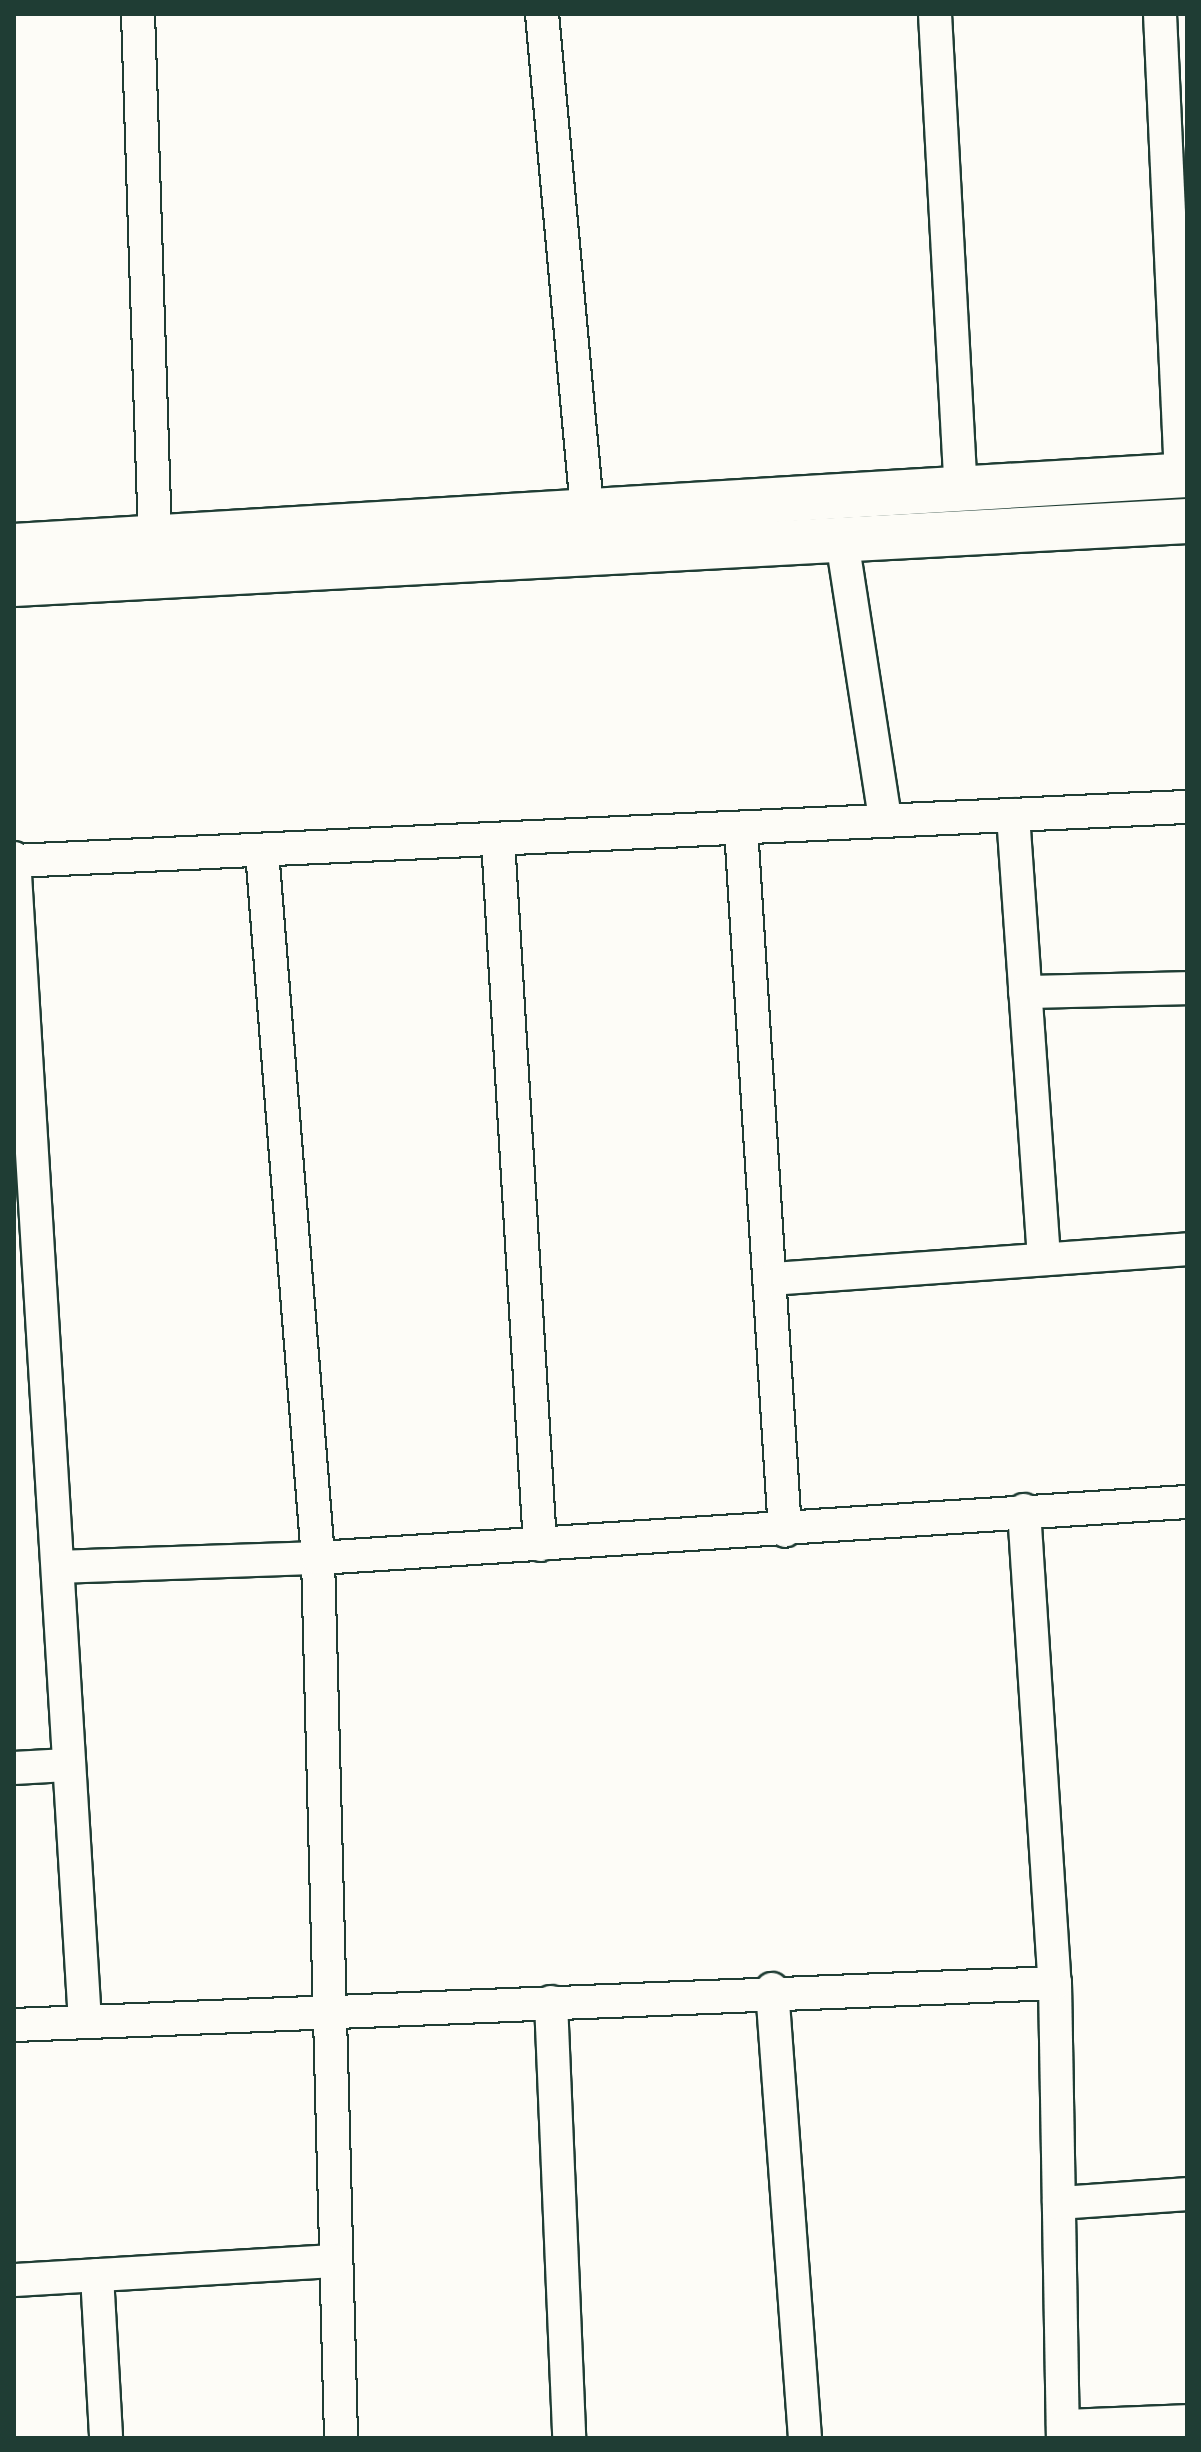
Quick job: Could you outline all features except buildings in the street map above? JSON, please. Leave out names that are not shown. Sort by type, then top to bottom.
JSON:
[{"type":"street","points":[[138,14],[155,538]]},
{"type":"street","points":[[542,14],[587,506]]},
{"type":"street","points":[[935,14],[961,488]]},
{"type":"street","points":[[14,546],[587,506],[1184,475],[1160,14]]},
{"type":"street","points":[[14,584],[841,534],[1187,521]]},
{"type":"street","points":[[841,534],[885,819]]},
{"type":"street","points":[[85,2021],[67,1765],[58,1567],[26,1335],[14,860],[1187,807]]},
{"type":"street","points":[[1013,815],[1044,1257]]},
{"type":"street","points":[[741,828],[772,1279],[785,1531]]},
{"type":"street","points":[[498,840],[540,1545]]},
{"type":"street","points":[[262,851],[318,1558],[341,2438]]},
{"type":"street","points":[[1025,992],[1187,988]]},
{"type":"street","points":[[772,1279],[1187,1249]]},
{"type":"street","points":[[58,1567],[318,1558],[785,1531],[1024,1510],[1187,1502]]},
{"type":"street","points":[[1024,1510],[1055,1983],[1063,2432],[1187,2421]]},
{"type":"street","points":[[14,1768],[67,1765]]},
{"type":"street","points":[[14,2025],[329,2008],[551,2002],[772,1989],[1055,1983]]},
{"type":"street","points":[[772,1989],[805,2438]]},
{"type":"street","points":[[551,2002],[569,2438]]},
{"type":"street","points":[[1059,2203],[1187,2194]]},
{"type":"street","points":[[14,2280],[334,2261]]},
{"type":"street","points":[[97,2275],[106,2438]]}]
